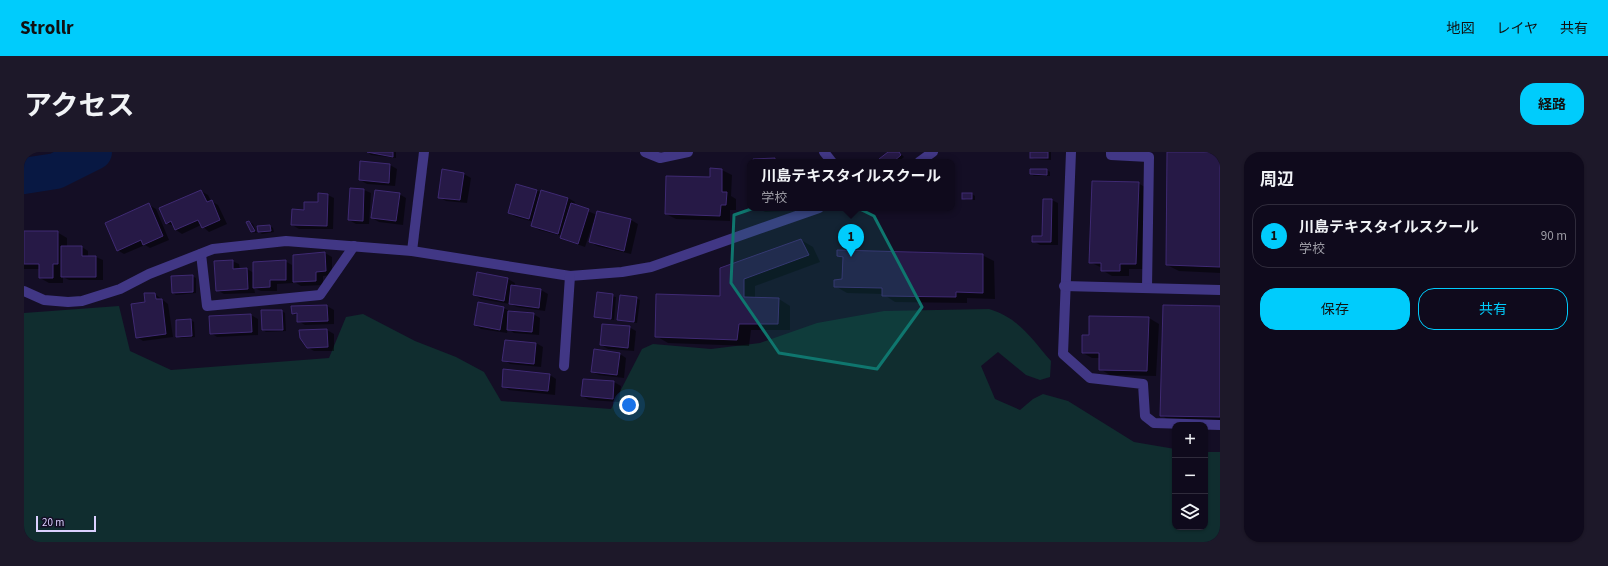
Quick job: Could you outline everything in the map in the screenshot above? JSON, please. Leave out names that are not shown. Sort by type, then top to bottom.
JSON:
[{"type":"street","points":[[412,251],[424,152]]},
{"type":"street","points":[[645,152],[660,158],[688,152]]},
{"type":"street","points":[[922,159],[933,152]]},
{"type":"street","points":[[1071,152],[1064,286],[1063,354],[1090,378],[1143,384],[1145,416],[1154,423],[1220,425]]},
{"type":"street","points":[[1111,152],[1111,155],[1149,157],[1147,288]]},
{"type":"street","points":[[24,291],[44,300],[68,302],[82,301],[120,289],[149,274],[213,249],[286,241],[412,251],[570,276],[622,272],[651,267],[811,211]]},
{"type":"street","points":[[201,254],[207,306],[320,295],[354,246]]},
{"type":"street","points":[[564,366],[570,276]]},
{"type":"street","points":[[1064,286],[1220,290]]},
{"type":"highlighted area","points":[[815,187],[874,216],[922,307],[877,369],[779,353],[731,283],[734,215]]},
{"type":"green space","points":[[119,306],[130,351],[171,370],[329,358],[346,317],[363,314],[415,341],[456,357],[484,372],[501,401],[611,409],[642,349],[653,344],[711,349],[760,343],[817,323],[884,311],[989,309],[1017,323],[1051,361],[1050,377],[1040,380],[1026,375],[998,352],[981,366],[995,399],[1020,410],[1033,399],[1043,394],[1068,401],[1134,442],[1172,448],[1172,530],[1208,530],[1208,452],[1220,452],[1220,542],[24,542],[24,313]]},
{"type":"building","points":[[367,152],[393,152],[393,157]]},
{"type":"building","points":[[888,152],[899,152],[901,155],[896,159],[879,159]]},
{"type":"building","points":[[1030,152],[1048,152],[1048,158],[1030,158]]},
{"type":"building","points":[[1167,152],[1220,152],[1220,267],[1166,265]]},
{"type":"building","points":[[775,158],[775,159],[753,159]]},
{"type":"building","points":[[360,161],[390,164],[389,183],[359,180]]},
{"type":"building","points":[[710,168],[722,169],[722,192],[727,192],[726,205],[721,205],[720,216],[665,214],[666,176],[710,177]]},
{"type":"building","points":[[442,169],[464,173],[460,200],[438,198]]},
{"type":"building","points":[[1030,169],[1047,169],[1047,175],[1030,174]]},
{"type":"building","points":[[1092,181],[1139,182],[1136,264],[1120,264],[1120,271],[1101,271],[1101,263],[1089,263]]},
{"type":"building","points":[[516,184],[537,190],[529,219],[508,213]]},
{"type":"building","points":[[350,188],[364,189],[363,221],[348,220]]},
{"type":"building","points":[[201,190],[207,202],[212,200],[220,220],[202,228],[198,220],[175,230],[171,221],[166,224],[159,208]]},
{"type":"building","points":[[375,190],[400,193],[396,221],[371,218]]},
{"type":"building","points":[[541,190],[568,198],[558,234],[531,226]]},
{"type":"building","points":[[318,193],[328,194],[327,226],[291,225],[292,209],[304,210],[304,202],[318,202]]},
{"type":"building","points":[[962,193],[972,193],[972,199],[962,199]]},
{"type":"building","points":[[1043,199],[1052,199],[1051,242],[1032,242],[1032,236],[1042,236]]},
{"type":"building","points":[[149,203],[163,236],[143,245],[141,240],[117,251],[105,223]]},
{"type":"building","points":[[571,203],[589,209],[578,244],[560,238]]},
{"type":"building","points":[[597,211],[631,219],[624,251],[589,242]]},
{"type":"building","points":[[249,221],[255,231],[251,232],[246,222]]},
{"type":"building","points":[[270,225],[271,231],[258,232],[257,226]]},
{"type":"building","points":[[24,231],[58,231],[58,264],[53,264],[53,278],[39,278],[39,264],[24,264]]},
{"type":"building","points":[[801,239],[809,255],[744,279],[744,297],[779,298],[778,324],[739,324],[737,340],[655,337],[656,294],[720,296],[720,268]]},
{"type":"building","points":[[61,246],[82,246],[82,256],[96,256],[96,277],[61,277]]},
{"type":"building","points":[[837,250],[983,254],[983,293],[956,292],[956,297],[882,296],[882,288],[834,287],[834,280],[842,279],[843,257],[837,256]]},
{"type":"building","points":[[325,252],[326,271],[316,272],[316,281],[293,282],[293,255]]},
{"type":"building","points":[[233,260],[233,269],[247,268],[248,289],[216,291],[214,261]]},
{"type":"building","points":[[286,260],[286,280],[270,280],[270,287],[253,288],[253,262]]},
{"type":"building","points":[[477,272],[508,278],[504,301],[473,295]]},
{"type":"building","points":[[193,275],[193,292],[172,293],[171,276]]},
{"type":"building","points":[[511,285],[541,289],[539,308],[509,304]]},
{"type":"building","points":[[597,292],[613,294],[611,319],[594,317]]},
{"type":"building","points":[[144,293],[155,293],[156,299],[162,299],[166,334],[136,338],[131,304],[145,302]]},
{"type":"building","points":[[620,295],[637,297],[634,322],[617,320]]},
{"type":"building","points":[[478,302],[504,307],[500,330],[474,325]]},
{"type":"building","points":[[327,305],[328,321],[297,322],[297,313],[292,314],[291,306]]},
{"type":"building","points":[[1163,305],[1220,306],[1220,417],[1160,416]]},
{"type":"building","points":[[261,310],[282,310],[283,330],[262,330]]},
{"type":"building","points":[[508,311],[534,313],[532,332],[507,330]]},
{"type":"building","points":[[251,314],[252,332],[210,334],[209,316]]},
{"type":"building","points":[[1089,316],[1149,317],[1147,371],[1099,370],[1099,353],[1082,353],[1082,335],[1089,335]]},
{"type":"building","points":[[191,319],[192,336],[176,337],[176,320]]},
{"type":"building","points":[[602,324],[630,326],[628,348],[600,345]]},
{"type":"building","points":[[327,329],[328,347],[307,348],[300,338],[299,330]]},
{"type":"building","points":[[505,340],[536,343],[534,364],[502,361]]},
{"type":"building","points":[[594,349],[620,353],[617,375],[591,372]]},
{"type":"building","points":[[503,369],[550,374],[548,391],[502,387]]},
{"type":"building","points":[[583,379],[614,381],[613,399],[581,396]]},
{"type":"waterway","points":[[24,176],[56,171],[94,152]]},
{"type":"place","name":"川島テキスタイルスクール","points":[[851,257]]}]
